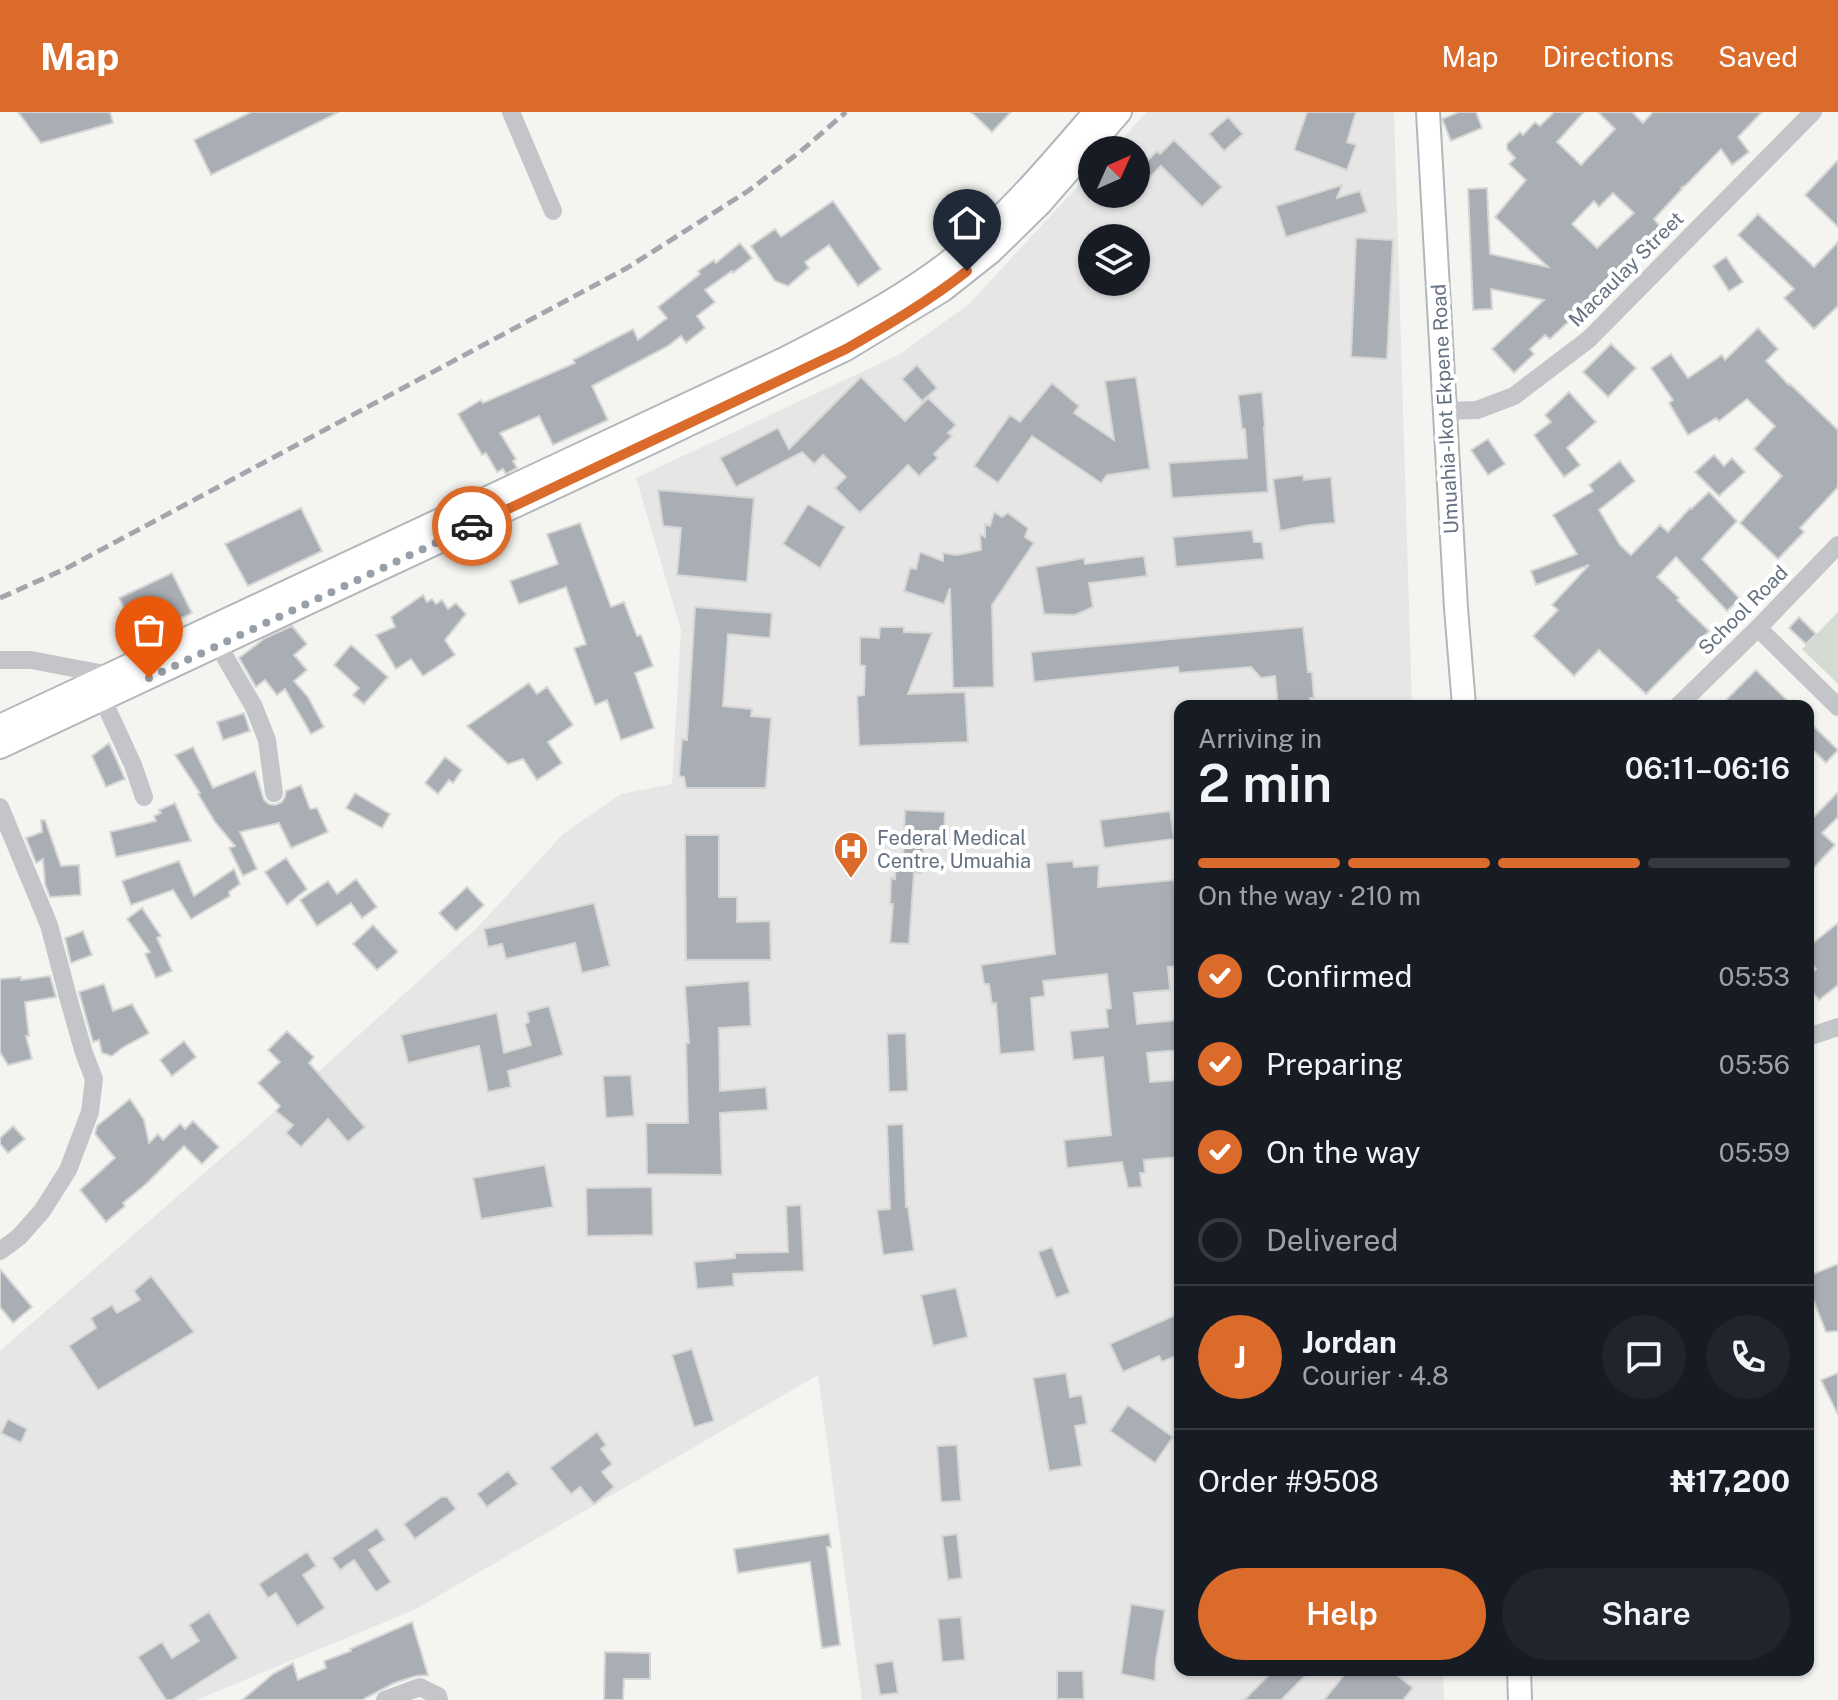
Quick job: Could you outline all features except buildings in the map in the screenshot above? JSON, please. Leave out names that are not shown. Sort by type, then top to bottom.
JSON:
[{"type":"main road","points":[[0,726],[652,431],[846,349],[943,290],[991,252],[1040,204],[1120,112]]},
{"type":"main road","name":"Umuahia-Ikot Ekpene Road","points":[[1428,112],[1464,700]]},
{"type":"main road","points":[[0,747],[218,645],[652,431],[837,332],[931,275],[978,238],[1026,190],[1093,114]]},
{"type":"main road","points":[[1519,1676],[1520,1700]]},
{"type":"street","points":[[511,112],[553,211]]},
{"type":"street","name":"Macaulay Street","points":[[1445,411],[1477,410],[1514,396],[1589,339],[1813,112]]},
{"type":"street","name":"School Road","points":[[1684,700],[1838,545]]},
{"type":"street","points":[[1758,628],[1838,707]]},
{"type":"street","points":[[218,645],[254,707],[267,740],[274,793]]},
{"type":"street","points":[[0,660],[31,660],[110,675]]},
{"type":"street","points":[[103,700],[144,797]]},
{"type":"street","points":[[0,807],[49,925],[94,1079],[90,1112],[68,1170],[42,1211],[19,1237],[0,1251]]},
{"type":"street","points":[[1814,1035],[1838,1027]]},
{"type":"street","points":[[385,1700],[420,1687],[438,1696],[439,1700]]},
{"type":"shaded area","name":"Federal Medical Centre, Umuahia","points":[[1147,112],[1394,112],[1412,700],[1174,700],[1174,1676],[1443,1676],[1444,1700],[862,1700],[818,1375],[414,1610],[196,1700],[0,1700],[0,1351],[272,1114],[479,926],[563,834],[621,794],[672,784],[681,630],[636,478],[900,354],[969,304],[1078,186],[1078,208],[1150,208],[1150,136],[1125,136]]},
{"type":"shaded area","points":[[1838,612],[1838,684],[1802,649]]},
{"type":"railway","points":[[0,598],[65,569],[627,268],[748,191],[846,112]]},
{"type":"way so far","points":[[149,678],[472,526]]},
{"type":"place","name":"Federal Medical Centre, Umuahia","points":[[851,880]]},
{"type":"route","points":[[472,526],[846,349],[943,290],[967,271]]}]
